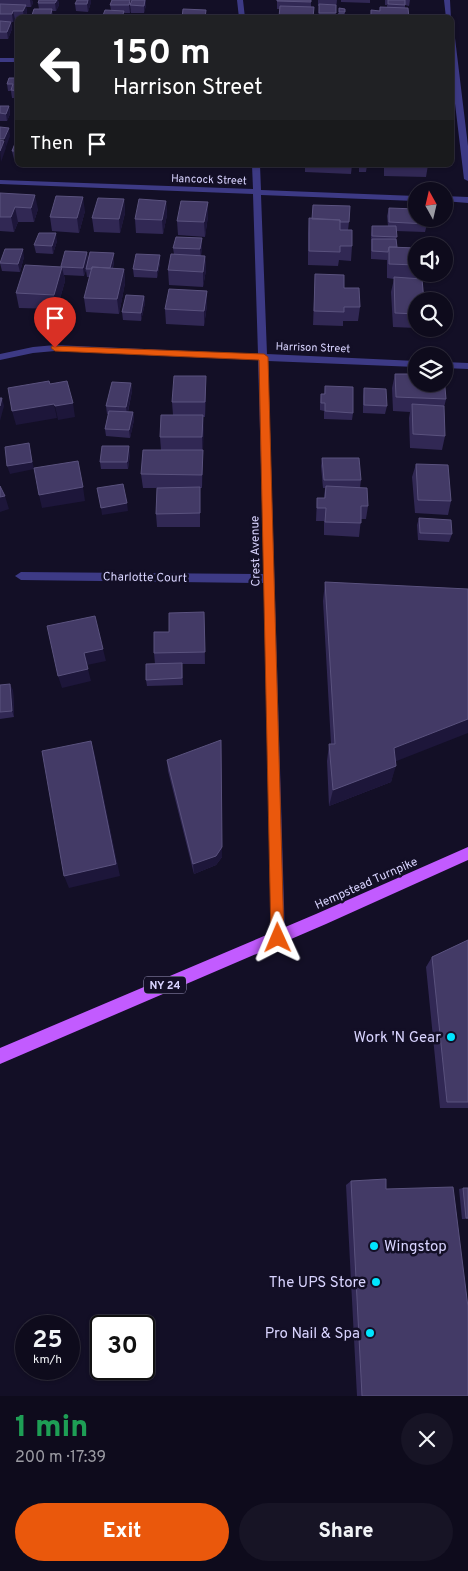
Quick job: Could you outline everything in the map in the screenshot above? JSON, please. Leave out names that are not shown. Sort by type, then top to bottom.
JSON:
[{"type":"main road","name":"Hempstead Turnpike","points":[[0,1056],[278,938],[468,854]]},
{"type":"street","points":[[240,0],[242,15]]},
{"type":"street","points":[[447,0],[449,15]]},
{"type":"street","points":[[0,60],[15,60]]},
{"type":"street","points":[[454,60],[468,179]]},
{"type":"street","name":"Crest Avenue","points":[[256,167],[264,357],[278,938]]},
{"type":"street","name":"Hancock Street","points":[[0,182],[408,198]]},
{"type":"street","points":[[453,199],[468,200]]},
{"type":"street","name":"Harrison Street","points":[[0,357],[33,350],[55,348],[408,364]]},
{"type":"street","points":[[453,365],[468,366]]},
{"type":"street","name":"Charlotte Court","points":[[21,576],[270,579]]},
{"type":"building","points":[[39,0],[57,0],[55,3],[38,3]]},
{"type":"building","points":[[77,0],[88,0],[87,4],[75,4]]},
{"type":"building","points":[[112,0],[130,0],[129,5],[110,5]]},
{"type":"building","points":[[132,0],[145,0],[144,6],[130,5]]},
{"type":"building","points":[[311,0],[311,2],[277,1]]},
{"type":"building","points":[[388,0],[405,0],[405,5],[388,4]]},
{"type":"building","points":[[0,4],[26,5],[23,11],[13,11],[12,14],[0,14]]},
{"type":"building","points":[[319,4],[336,5],[336,13],[319,13]]},
{"type":"building","points":[[280,6],[314,7],[313,15],[279,15]]},
{"type":"building","points":[[380,7],[408,8],[409,15],[371,15],[371,10],[380,11]]},
{"type":"building","points":[[339,8],[345,9],[345,12],[339,12]]},
{"type":"building","points":[[34,9],[52,9],[51,15],[32,15]]},
{"type":"building","points":[[183,9],[206,10],[205,15],[182,15]]},
{"type":"building","points":[[105,10],[124,11],[123,15],[103,15]]},
{"type":"building","points":[[0,21],[11,22],[7,32],[0,32]]},
{"type":"building","points":[[9,78],[15,78],[15,91],[11,90],[13,84],[7,84]]},
{"type":"building","points":[[0,106],[9,106],[6,114],[0,113]]},
{"type":"building","points":[[0,127],[9,128],[4,139],[0,139]]},
{"type":"building","points":[[0,140],[4,141],[0,151]]},
{"type":"building","points":[[0,193],[35,195],[31,208],[15,207],[11,217],[0,217]]},
{"type":"building","points":[[56,196],[83,197],[77,218],[50,217]]},
{"type":"building","points":[[98,198],[124,199],[119,219],[92,218]]},
{"type":"building","points":[[139,199],[166,201],[162,220],[135,219]]},
{"type":"building","points":[[181,201],[208,202],[204,222],[177,221]]},
{"type":"building","points":[[313,205],[350,206],[349,222],[312,219]]},
{"type":"building","points":[[389,208],[408,209],[408,223],[389,222]]},
{"type":"building","points":[[309,218],[340,220],[340,230],[352,230],[352,246],[340,246],[340,252],[309,251]]},
{"type":"building","points":[[372,226],[396,226],[397,237],[372,236]]},
{"type":"building","points":[[39,233],[56,233],[52,246],[34,245]]},
{"type":"building","points":[[176,237],[202,238],[200,249],[173,248]]},
{"type":"building","points":[[372,239],[396,239],[397,247],[389,247],[388,252],[372,251]]},
{"type":"building","points":[[389,247],[408,248],[408,265],[389,264]]},
{"type":"building","points":[[5,249],[23,249],[18,264],[0,263]]},
{"type":"building","points":[[65,251],[87,252],[83,268],[62,267]]},
{"type":"building","points":[[90,252],[114,253],[110,268],[92,267],[92,269],[86,269]]},
{"type":"building","points":[[136,254],[160,255],[157,271],[133,269]]},
{"type":"building","points":[[171,254],[205,256],[203,272],[168,270]]},
{"type":"building","points":[[25,265],[62,267],[54,295],[16,293]]},
{"type":"building","points":[[92,267],[124,269],[117,299],[84,298]]},
{"type":"building","points":[[315,274],[344,275],[344,288],[359,288],[360,307],[344,307],[344,312],[314,311]]},
{"type":"building","points":[[394,277],[408,278],[408,282],[422,282],[423,292],[408,292],[408,314],[395,313]]},
{"type":"building","points":[[169,289],[207,291],[204,311],[165,309]]},
{"type":"building","points":[[126,295],[144,296],[141,313],[122,312]]},
{"type":"building","points":[[395,374],[408,374],[408,392],[445,392],[446,399],[396,397]]},
{"type":"building","points":[[174,376],[206,376],[205,402],[172,402]]},
{"type":"building","points":[[49,381],[50,384],[67,381],[73,403],[12,411],[8,388]]},
{"type":"building","points":[[112,382],[131,383],[126,407],[106,406]]},
{"type":"building","points":[[325,386],[353,387],[353,413],[325,411],[325,403],[321,403],[321,394],[325,394]]},
{"type":"building","points":[[364,388],[386,389],[387,406],[364,405]]},
{"type":"building","points":[[412,404],[444,406],[445,436],[413,434]]},
{"type":"building","points":[[109,411],[133,412],[129,430],[105,429]]},
{"type":"building","points":[[161,415],[203,415],[202,437],[160,437]]},
{"type":"building","points":[[29,443],[32,462],[7,466],[5,447]]},
{"type":"building","points":[[102,446],[129,446],[127,462],[100,462]]},
{"type":"building","points":[[143,450],[203,450],[202,475],[141,474]]},
{"type":"building","points":[[322,458],[359,458],[361,480],[324,480]]},
{"type":"building","points":[[78,461],[83,487],[39,495],[34,468]]},
{"type":"building","points":[[416,464],[448,465],[451,501],[418,500]]},
{"type":"building","points":[[123,484],[127,503],[101,508],[97,488]]},
{"type":"building","points":[[0,486],[5,496],[0,497]]},
{"type":"building","points":[[326,486],[367,488],[368,506],[361,506],[361,523],[325,522],[326,508],[317,508],[317,498],[325,498]]},
{"type":"building","points":[[200,487],[200,513],[156,514],[157,488]]},
{"type":"building","points":[[419,518],[451,520],[452,534],[420,533]]},
{"type":"building","points":[[325,582],[468,589],[468,719],[394,748],[396,766],[333,790],[329,744],[335,744]]},
{"type":"building","points":[[204,612],[205,652],[154,653],[154,632],[169,632],[169,613]]},
{"type":"building","points":[[95,616],[103,649],[84,653],[88,669],[58,676],[47,626]]},
{"type":"building","points":[[182,663],[182,678],[146,680],[146,664]]},
{"type":"building","points":[[10,684],[12,711],[0,712],[0,685]]},
{"type":"building","points":[[221,740],[222,847],[216,856],[193,864],[167,760]]},
{"type":"building","points":[[91,741],[116,864],[64,876],[42,751]]},
{"type":"building","name":"Work 'N Gear","points":[[468,940],[468,1102],[447,1102],[432,957]]},
{"type":"building","points":[[386,1179],[386,1189],[453,1187],[468,1307],[468,1396],[362,1396],[351,1181]]},
{"type":"building","points":[[463,1188],[468,1188],[468,1218],[466,1218]]},
{"type":"place","name":"Work 'N Gear","points":[[451,1037]]},
{"type":"place","name":"Wingstop","points":[[374,1246]]},
{"type":"place","name":"The UPS Store","points":[[376,1282]]},
{"type":"place","name":"Pro Nail & Spa","points":[[370,1333]]},
{"type":"route","points":[[55,348],[264,357],[278,938]]}]
